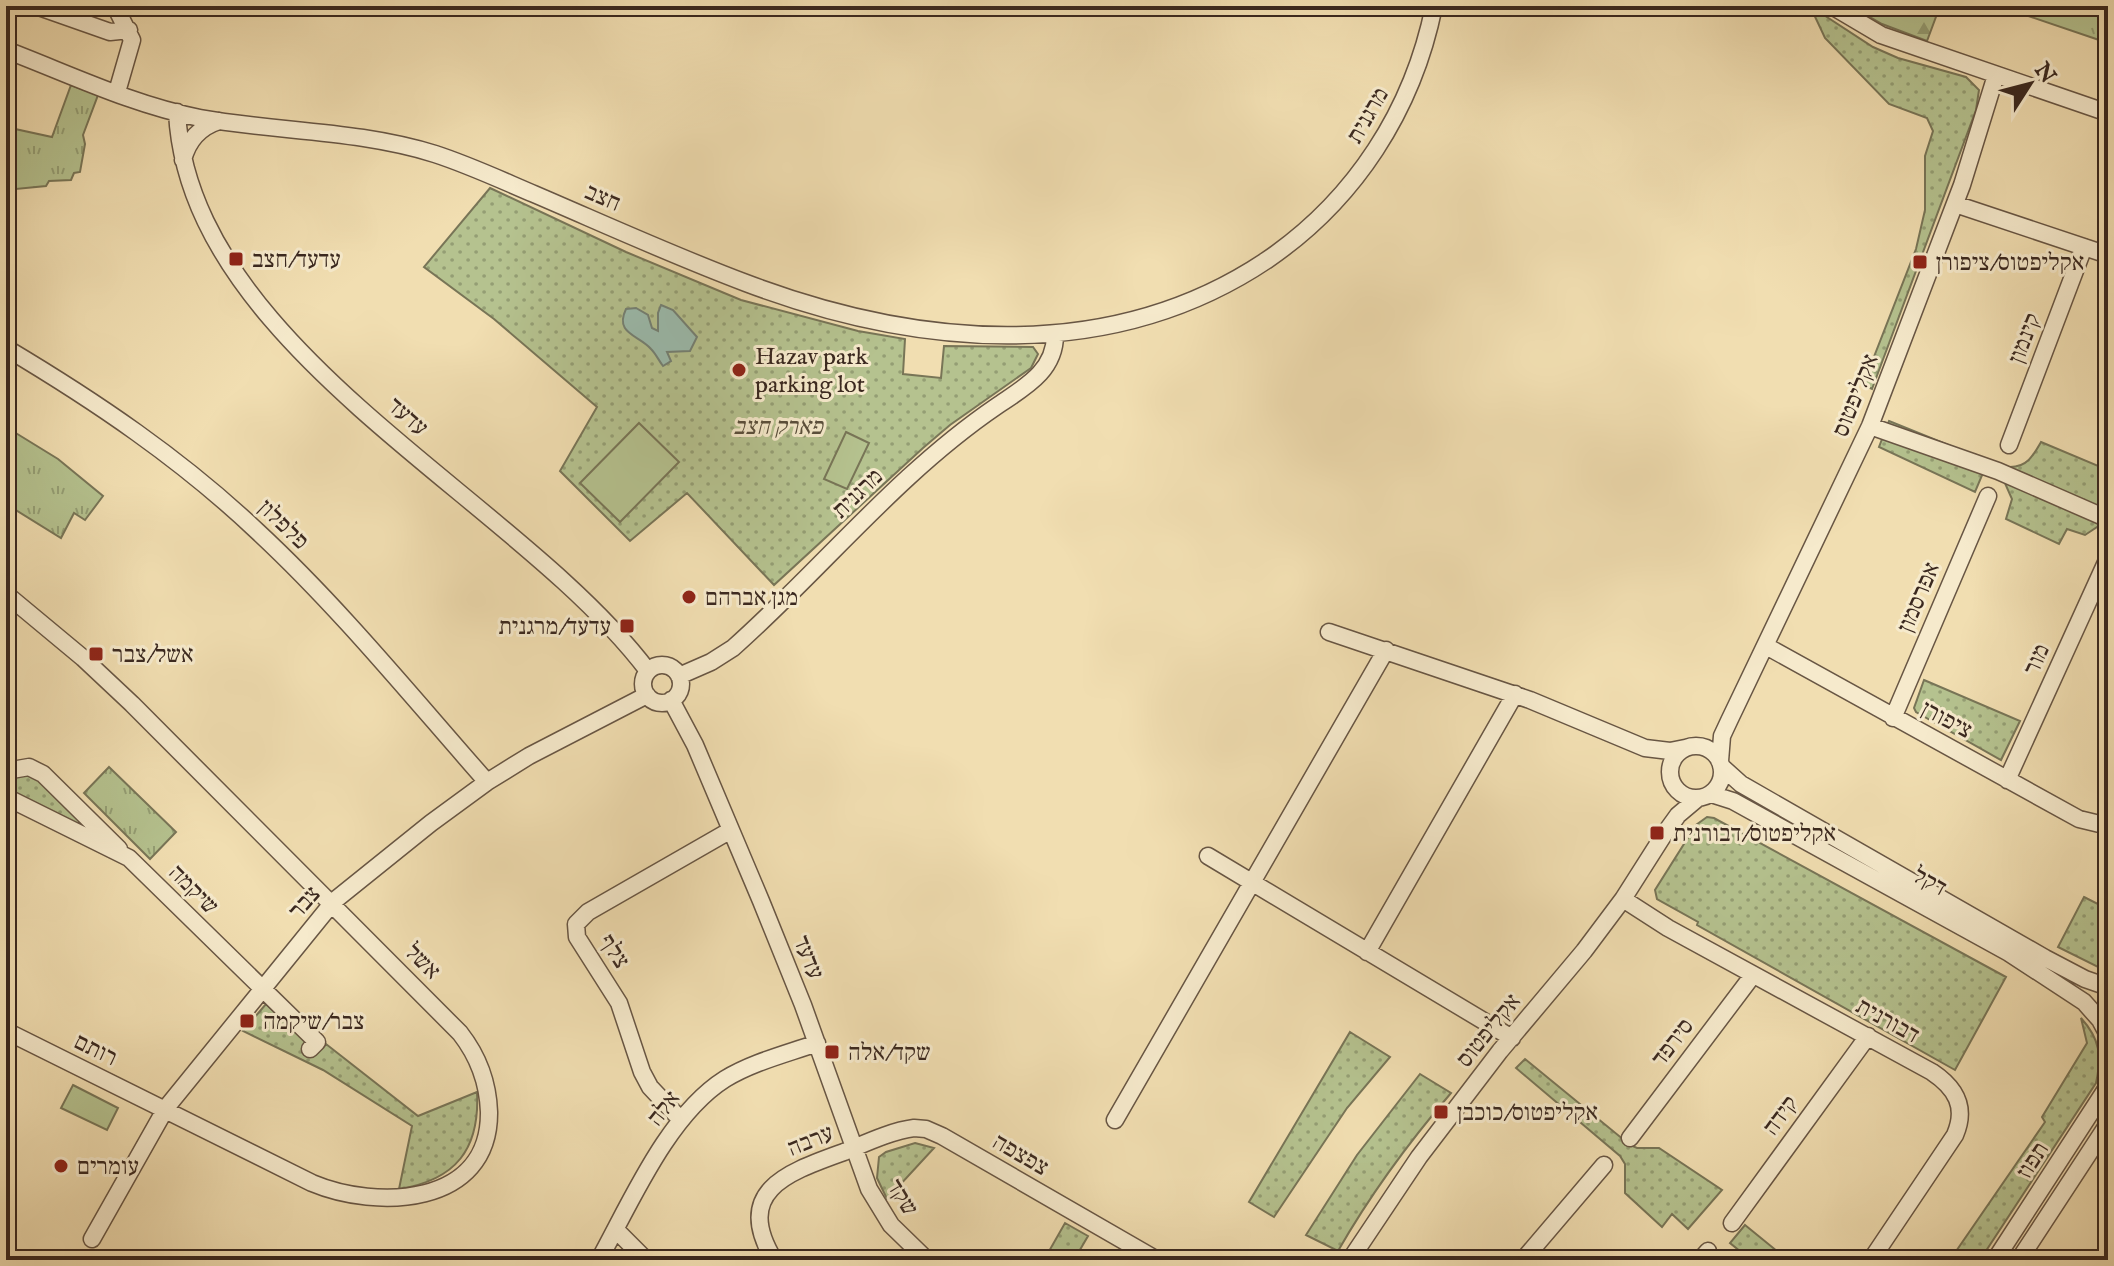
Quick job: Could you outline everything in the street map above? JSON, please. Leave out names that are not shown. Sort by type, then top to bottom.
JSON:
[{"type":"street","points":[[36,6],[110,32],[129,30]]},
{"type":"street","points":[[115,6],[129,30],[131,47],[117,92]]},
{"type":"street","name":"מרגנית","points":[[1185,302],[1235,279],[1285,247],[1349,187],[1380,144],[1402,105],[1420,59],[1434,6]]},
{"type":"street","points":[[1832,6],[1881,35],[2108,113]]},
{"type":"street","name":"חצב","points":[[6,50],[177,112],[219,121],[343,133],[429,152],[746,283],[847,315],[951,333],[1055,335],[1119,324],[1185,302]]},
{"type":"street","name":"אקליפטוס","points":[[1721,764],[1722,736],[1870,426],[1955,204],[1996,75]]},
{"type":"street","name":"עדעד","points":[[177,112],[183,161],[194,200],[208,231],[243,284],[282,332],[350,398],[571,587],[624,641],[648,671]]},
{"type":"street","points":[[183,161],[189,144],[198,132],[219,121]]},
{"type":"street","points":[[1955,204],[2108,255]]},
{"type":"street","name":"קינמון","points":[[2009,445],[2084,247]]},
{"type":"street","name":"מרגנית","points":[[679,676],[733,648],[925,461],[968,426],[1034,381],[1051,358],[1055,335]]},
{"type":"street","name":"פלפלון","points":[[6,348],[81,394],[145,439],[246,520],[341,615],[487,782]]},
{"type":"street","points":[[1870,426],[1998,471],[2108,519]]},
{"type":"street","name":"אפרסמון","points":[[1893,718],[1988,496]]},
{"type":"street","name":"מור","points":[[2007,780],[2108,558]]},
{"type":"street","name":"אשל","points":[[6,594],[83,658],[132,704],[450,1022],[476,1056],[486,1086],[489,1121],[486,1136],[473,1162],[451,1182],[419,1195],[381,1199],[354,1196],[312,1183],[165,1110]]},
{"type":"street","points":[[1329,632],[1515,694],[1637,745],[1660,750],[1692,747],[1714,753],[1721,764],[1721,781],[1704,796],[1682,795],[1658,759],[1637,745]]},
{"type":"street","name":"ציפורן","points":[[1766,646],[2079,819],[2108,826]]},
{"type":"street","points":[[1115,1120],[1386,650]]},
{"type":"street","points":[[658,665],[675,670],[679,676],[680,690],[671,700],[659,702],[647,695],[644,684],[648,671],[658,665]]},
{"type":"street","points":[[1367,952],[1515,694]]},
{"type":"street","name":"צבר","points":[[92,1239],[165,1110],[332,904],[431,823],[487,782],[529,756],[647,695]]},
{"type":"street","name":"עדעד","points":[[671,700],[731,830],[817,1043],[854,1148]]},
{"type":"street","name":"אקליפטוס","points":[[1692,747],[1729,721]]},
{"type":"street","points":[[1672,780],[1673,759],[1692,747]]},
{"type":"street","name":"דקל","points":[[1721,764],[1741,784],[1796,816],[2045,958],[2108,987]]},
{"type":"street","points":[[6,771],[24,767],[34,768],[43,774],[129,858]]},
{"type":"street","name":"אקליפטוס","points":[[1665,833],[1672,811],[1672,780]]},
{"type":"street","name":"אקליפטוס","points":[[1350,1260],[1419,1157],[1584,951],[1623,899],[1678,815],[1704,796]]},
{"type":"street","name":"דקל","points":[[1704,796],[1733,801],[2009,953],[2084,1002],[2108,1035]]},
{"type":"street","name":"שיקמה","points":[[6,797],[129,858],[317,1042],[310,1049]]},
{"type":"street","name":"צלף","points":[[681,1120],[660,1100],[646,1080],[621,1009],[577,937],[575,928],[578,920],[588,912],[731,830]]},
{"type":"street","points":[[1208,856],[1512,1038]]},
{"type":"street","name":"דבורנית","points":[[1623,899],[1668,928],[1941,1078],[1955,1093],[1962,1112],[1955,1135],[1871,1260]]},
{"type":"street","name":"סירפד","points":[[1630,1138],[1753,975]]},
{"type":"street","name":"רותם","points":[[6,1031],[165,1110]]},
{"type":"street","name":"קידה","points":[[1732,1223],[1868,1036]]},
{"type":"street","name":"אלה","points":[[599,1260],[681,1120],[698,1100],[724,1080],[756,1064],[817,1043]]},
{"type":"street","name":"תפוז","points":[[1995,1260],[2108,1086]]},
{"type":"street","name":"תפוז","points":[[2019,1260],[2108,1124]]},
{"type":"street","name":"צפצפה","points":[[854,1148],[908,1129],[931,1131],[1157,1260]]},
{"type":"street","name":"ערבה","points":[[774,1260],[759,1225],[762,1202],[767,1192],[783,1176],[854,1148]]},
{"type":"street","name":"שקד","points":[[854,1148],[869,1189],[885,1217],[902,1239],[927,1260]]},
{"type":"street","points":[[1523,1260],[1604,1165]]},
{"type":"street","points":[[616,1230],[646,1260]]},
{"type":"green space","points":[[1810,6],[1873,47],[1898,58],[1966,77],[1979,90],[1976,110],[1872,389],[1863,385],[1916,249],[1925,210],[1925,156],[1933,131],[1927,118],[1889,104],[1825,38]]},
{"type":"green space","points":[[1851,6],[1940,6],[1927,41],[1882,24]]},
{"type":"green space","points":[[1999,6],[2108,6],[2108,43]]},
{"type":"green space","points":[[71,85],[98,95],[83,135],[85,144],[80,172],[74,173],[71,180],[6,190],[6,160],[15,129],[52,137]]},
{"type":"green space","name":"פארק חצב","points":[[490,188],[626,252],[741,300],[858,331],[905,339],[903,374],[941,378],[944,346],[1033,347],[1038,354],[1031,368],[950,425],[774,585],[687,493],[630,541],[560,471],[597,407],[494,319],[424,267]]},
{"type":"green space","points":[[1889,421],[1988,461],[1975,492],[1879,447]]},
{"type":"green space","points":[[639,423],[679,462],[620,522],[580,483]]},
{"type":"green space","points":[[6,427],[58,459],[103,496],[85,520],[74,513],[61,538],[6,504]]},
{"type":"green space","points":[[846,432],[869,443],[847,489],[824,479]]},
{"type":"green space","points":[[2041,442],[2108,470],[2105,490],[2108,513],[2103,523],[2085,535],[2067,529],[2059,544],[2006,519],[2012,499],[2004,481],[2010,467],[2025,463]]},
{"type":"green space","points":[[1924,680],[2020,721],[2001,760],[1916,712],[1914,708]]},
{"type":"green space","points":[[109,767],[176,832],[150,859],[84,793]]},
{"type":"green space","points":[[29,774],[43,780],[104,840],[6,790],[6,776]]},
{"type":"green space","points":[[1707,817],[1714,818],[2006,977],[1955,1070],[1697,925],[1698,922],[1657,899],[1655,890],[1696,825]]},
{"type":"green space","points":[[2084,897],[2108,909],[2108,972],[2058,947]]},
{"type":"green space","points":[[266,1004],[318,1052],[326,1044],[418,1116],[477,1092],[474,1130],[460,1158],[436,1178],[399,1189],[412,1126],[323,1070],[243,1031]]},
{"type":"green space","points":[[2081,1018],[2098,1048],[2096,1083],[1980,1260],[1950,1260],[2045,1122],[2042,1117],[2087,1043]]},
{"type":"green space","points":[[1350,1032],[1390,1057],[1347,1108],[1274,1217],[1249,1202]]},
{"type":"green space","points":[[1525,1059],[1630,1145],[1659,1148],[1722,1190],[1688,1229],[1672,1214],[1662,1227],[1625,1193],[1625,1164],[1620,1156],[1516,1068]]},
{"type":"green space","points":[[1420,1074],[1451,1093],[1391,1169],[1338,1251],[1306,1235],[1357,1155]]},
{"type":"green space","points":[[73,1085],[118,1108],[107,1130],[61,1108]]},
{"type":"green space","points":[[915,1143],[934,1148],[887,1199],[877,1178],[879,1157]]},
{"type":"green space","points":[[1065,1223],[1088,1236],[1074,1260],[1044,1260]]},
{"type":"green space","points":[[1745,1225],[1788,1260],[1751,1260],[1730,1243]]},
{"type":"shaded area","points":[[661,305],[673,310],[697,337],[690,351],[667,352],[671,361],[663,366],[651,349],[623,324],[626,309],[636,308],[648,315],[652,328],[658,331]]},
{"type":"place","name":"עדעד/חצב","points":[[236,259]]},
{"type":"place","name":"אקליפטוס/ציפורן","points":[[1920,262]]},
{"type":"place","name":"Hazav park parking lot","points":[[739,370]]},
{"type":"place","name":"מגן אברהם","points":[[689,597]]},
{"type":"place","name":"עדעד/מרגנית","points":[[627,626]]},
{"type":"place","name":"אשל/צבר","points":[[96,654]]},
{"type":"place","name":"אקליפטוס/דבורנית","points":[[1657,833]]},
{"type":"place","name":"צבר/שיקמה","points":[[247,1021]]},
{"type":"place","name":"שקד/אלה","points":[[832,1052]]},
{"type":"place","name":"אקליפטוס/כוכבן","points":[[1441,1112]]},
{"type":"place","name":"עומרים","points":[[61,1166]]}]
